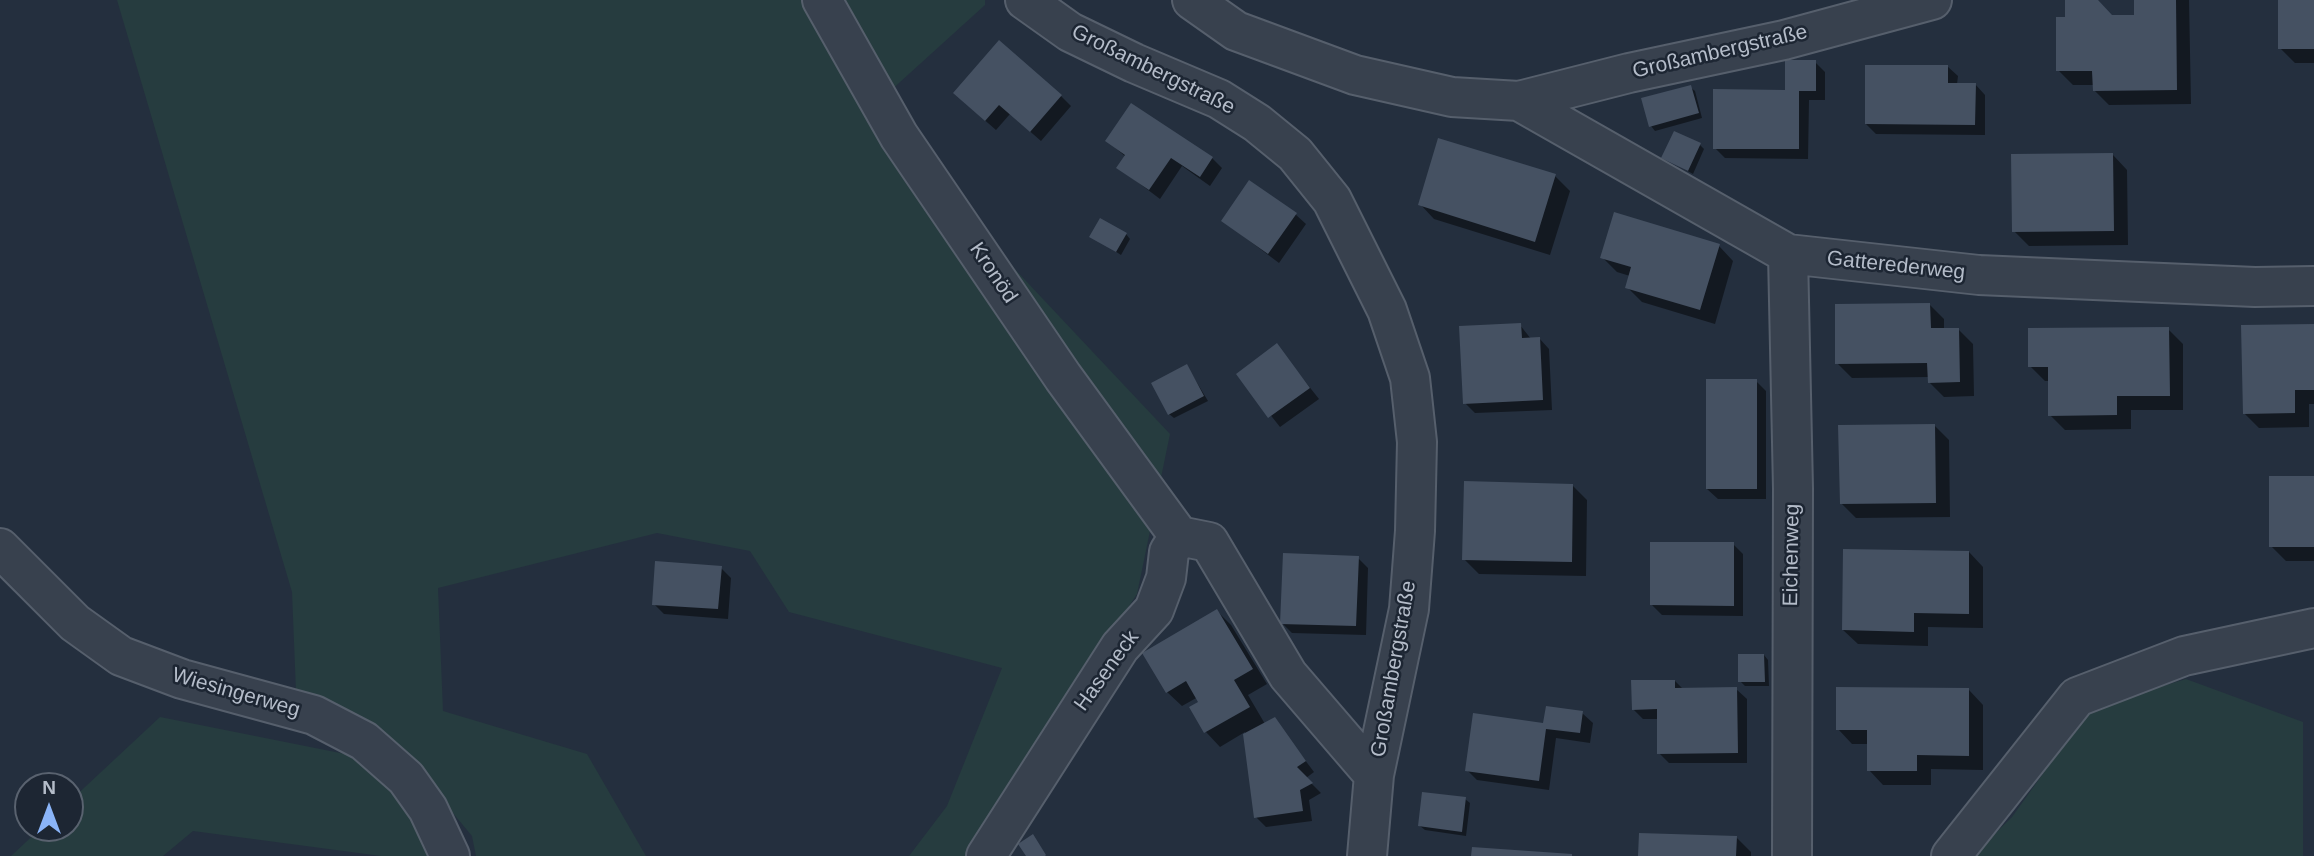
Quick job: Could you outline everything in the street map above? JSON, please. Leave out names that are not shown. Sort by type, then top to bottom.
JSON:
[{"type":"street","name":"Kronöd","points":[[822,0],[907,147],[1063,377],[1179,536]]},
{"type":"street","name":"Großambergstraße","points":[[1025,0],[1070,32],[1219,99],[1257,123],[1295,154],[1332,200],[1387,310],[1410,378],[1417,442],[1415,531],[1409,609],[1374,775],[1367,856]]},
{"type":"street","name":"Großambergstraße","points":[[1192,0],[1236,31],[1355,75],[1452,97],[1519,101],[1629,73],[1784,40],[1932,0]]},
{"type":"street","name":"Gatterederweg","points":[[1519,101],[1788,254],[1979,275],[2255,287],[2314,286]]},
{"type":"street","name":"Eichenweg","points":[[1788,254],[1793,489],[1792,856]]},
{"type":"street","points":[[1179,536],[1209,542],[1288,675],[1374,775]]},
{"type":"street","name":"Haseneck","points":[[986,856],[1120,647],[1154,610],[1166,578],[1169,552],[1179,536]]},
{"type":"street","name":"Wiesingerweg","points":[[0,548],[75,623],[121,656],[181,679],[314,715],[364,741],[406,778],[428,809],[450,856]]},
{"type":"street","points":[[1951,856],[2077,696],[2184,656],[2314,628]]},
{"type":"green space","points":[[117,0],[985,0],[985,5],[867,112],[1170,434],[1137,594],[965,856],[909,856],[947,806],[1002,668],[789,612],[750,551],[657,533],[438,588],[443,711],[587,754],[646,856],[476,856],[472,836],[393,741],[296,692],[292,592]]},
{"type":"green space","points":[[2186,679],[2303,722],[2303,856],[1972,856],[2012,817],[2090,708]]},
{"type":"green space","points":[[160,717],[350,755],[407,801],[434,856],[381,856],[193,831],[163,856],[11,856],[26,842],[84,842],[84,788]]},
{"type":"building","points":[[2065,0],[2098,0],[2112,15],[2134,15],[2134,0],[2176,0],[2177,90],[2093,91],[2092,71],[2056,71],[2056,17],[2065,17]]},
{"type":"building","points":[[2278,0],[2314,0],[2314,49],[2278,49]]},
{"type":"building","points":[[999,40],[1062,95],[1030,132],[999,105],[985,121],[953,93]]},
{"type":"building","points":[[1785,60],[1816,60],[1816,91],[1799,91],[1799,149],[1713,149],[1713,89],[1785,90]]},
{"type":"building","points":[[1865,65],[1948,65],[1948,83],[1976,83],[1975,125],[1865,124]]},
{"type":"building","points":[[1691,85],[1699,113],[1649,127],[1641,98]]},
{"type":"building","points":[[1131,103],[1213,157],[1200,177],[1171,158],[1149,190],[1116,168],[1125,155],[1105,141]]},
{"type":"building","points":[[1674,131],[1701,143],[1688,171],[1661,158]]},
{"type":"building","points":[[1438,138],[1556,174],[1535,242],[1418,205]]},
{"type":"building","points":[[2113,153],[2114,231],[2012,232],[2011,154]]},
{"type":"building","points":[[1249,180],[1297,213],[1268,254],[1221,221]]},
{"type":"building","points":[[1614,212],[1720,244],[1700,310],[1625,288],[1631,267],[1600,258]]},
{"type":"building","points":[[1100,218],[1127,233],[1116,252],[1089,237]]},
{"type":"building","points":[[1930,303],[1931,328],[1959,328],[1960,382],[1928,383],[1927,363],[1835,364],[1835,304]]},
{"type":"building","points":[[1521,323],[1522,338],[1540,337],[1543,400],[1463,404],[1459,326]]},
{"type":"building","points":[[2314,324],[2314,390],[2295,390],[2295,413],[2243,414],[2241,325]]},
{"type":"building","points":[[2169,327],[2170,396],[2117,396],[2117,415],[2048,416],[2048,367],[2028,367],[2028,328]]},
{"type":"building","points":[[1277,343],[1310,388],[1268,418],[1236,374]]},
{"type":"building","points":[[1187,364],[1204,396],[1168,415],[1151,383]]},
{"type":"building","points":[[1706,379],[1757,379],[1757,489],[1706,489]]},
{"type":"building","points":[[1935,424],[1936,503],[1840,504],[1838,425]]},
{"type":"building","points":[[2269,476],[2314,476],[2314,547],[2269,547]]},
{"type":"building","points":[[1464,481],[1573,484],[1572,562],[1462,560]]},
{"type":"building","points":[[1650,542],[1734,542],[1734,606],[1650,605]]},
{"type":"building","points":[[1843,549],[1969,551],[1969,614],[1914,613],[1914,632],[1842,630]]},
{"type":"building","points":[[1283,553],[1359,556],[1356,626],[1280,624]]},
{"type":"building","points":[[655,561],[722,566],[718,609],[652,605]]},
{"type":"building","points":[[1217,609],[1253,669],[1234,680],[1250,707],[1204,733],[1189,707],[1198,702],[1186,681],[1166,693],[1142,653]]},
{"type":"building","points":[[1738,654],[1764,654],[1765,682],[1738,682]]},
{"type":"building","points":[[1631,680],[1675,680],[1675,688],[1737,687],[1738,753],[1657,754],[1657,709],[1632,710]]},
{"type":"building","points":[[1836,687],[1969,688],[1969,756],[1917,755],[1917,771],[1867,771],[1867,730],[1836,730]]},
{"type":"building","points":[[1546,706],[1583,711],[1580,733],[1546,729],[1539,781],[1465,771],[1473,713],[1543,723]]},
{"type":"building","points":[[1275,717],[1306,761],[1297,767],[1313,783],[1300,790],[1303,811],[1254,818],[1243,734]]},
{"type":"building","points":[[1422,792],[1466,797],[1462,832],[1418,826]]},
{"type":"building","points":[[1639,833],[1737,836],[1736,856],[1638,856]]},
{"type":"building","points":[[1033,834],[1045,856],[1026,856],[1018,844]]},
{"type":"building","points":[[1472,847],[1572,854],[1572,856],[1471,856]]}]
